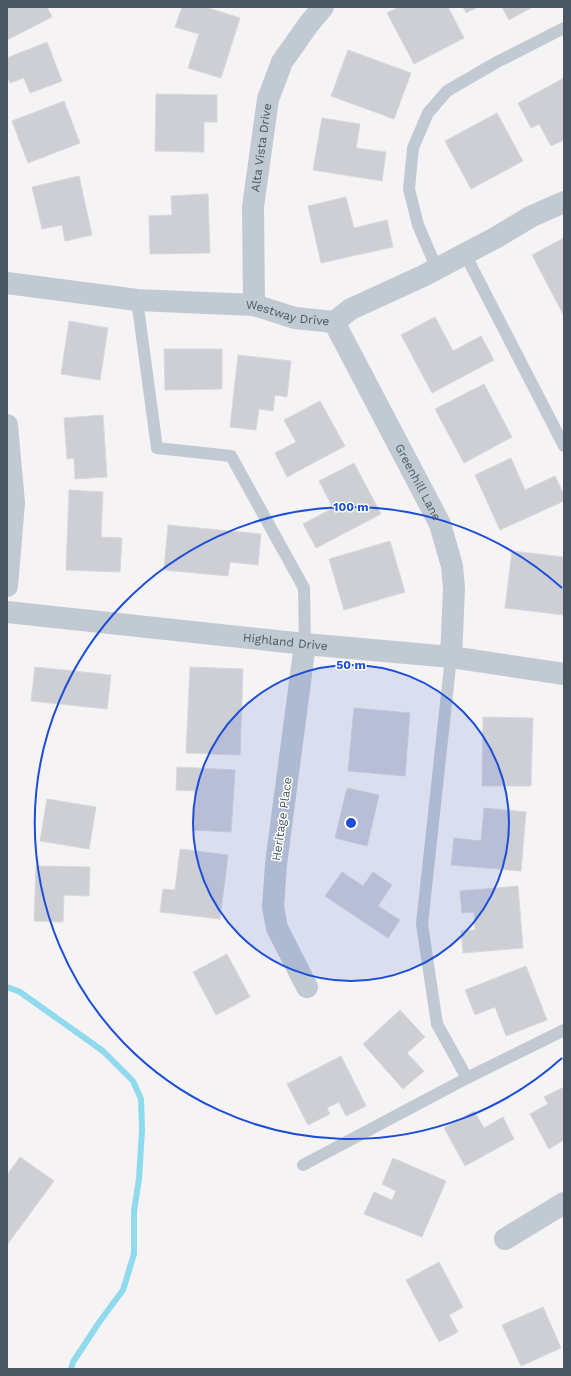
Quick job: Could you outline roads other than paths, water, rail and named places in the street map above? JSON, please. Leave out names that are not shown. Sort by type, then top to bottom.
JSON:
[{"type":"street","name":"Alta Vista Drive","points":[[254,305],[253,207],[268,99],[282,62],[308,25],[323,7]]},
{"type":"street","name":"Westway Drive","points":[[7,283],[137,300],[254,305],[295,318],[334,322],[351,309],[437,269],[497,237],[530,216],[564,202]]},
{"type":"street","name":"Greenhill Lane","points":[[334,322],[440,524],[452,566],[454,589],[450,657]]},
{"type":"street","points":[[7,426],[14,503],[7,586]]},
{"type":"street","name":"Highland Drive","points":[[7,612],[305,644],[450,657],[564,674]]},
{"type":"street","name":"Heritage Place","points":[[305,644],[276,864],[273,906],[277,928],[307,987]]},
{"type":"street","points":[[505,1239],[564,1203]]},
{"type":"lane","points":[[437,269],[418,225],[409,189],[413,148],[428,113],[447,91],[497,62],[564,28]]},
{"type":"lane","points":[[465,254],[564,446]]},
{"type":"lane","points":[[137,300],[157,448],[230,456],[304,588],[305,644]]},
{"type":"lane","points":[[450,657],[422,924],[437,1024],[467,1078]]},
{"type":"lane","points":[[303,1165],[467,1078],[564,1030]]},
{"type":"waterway","points":[[7,987],[20,992],[103,1051],[133,1081],[141,1099],[142,1130],[139,1179],[134,1211],[134,1254],[123,1290],[100,1321],[73,1362],[71,1369]]}]
